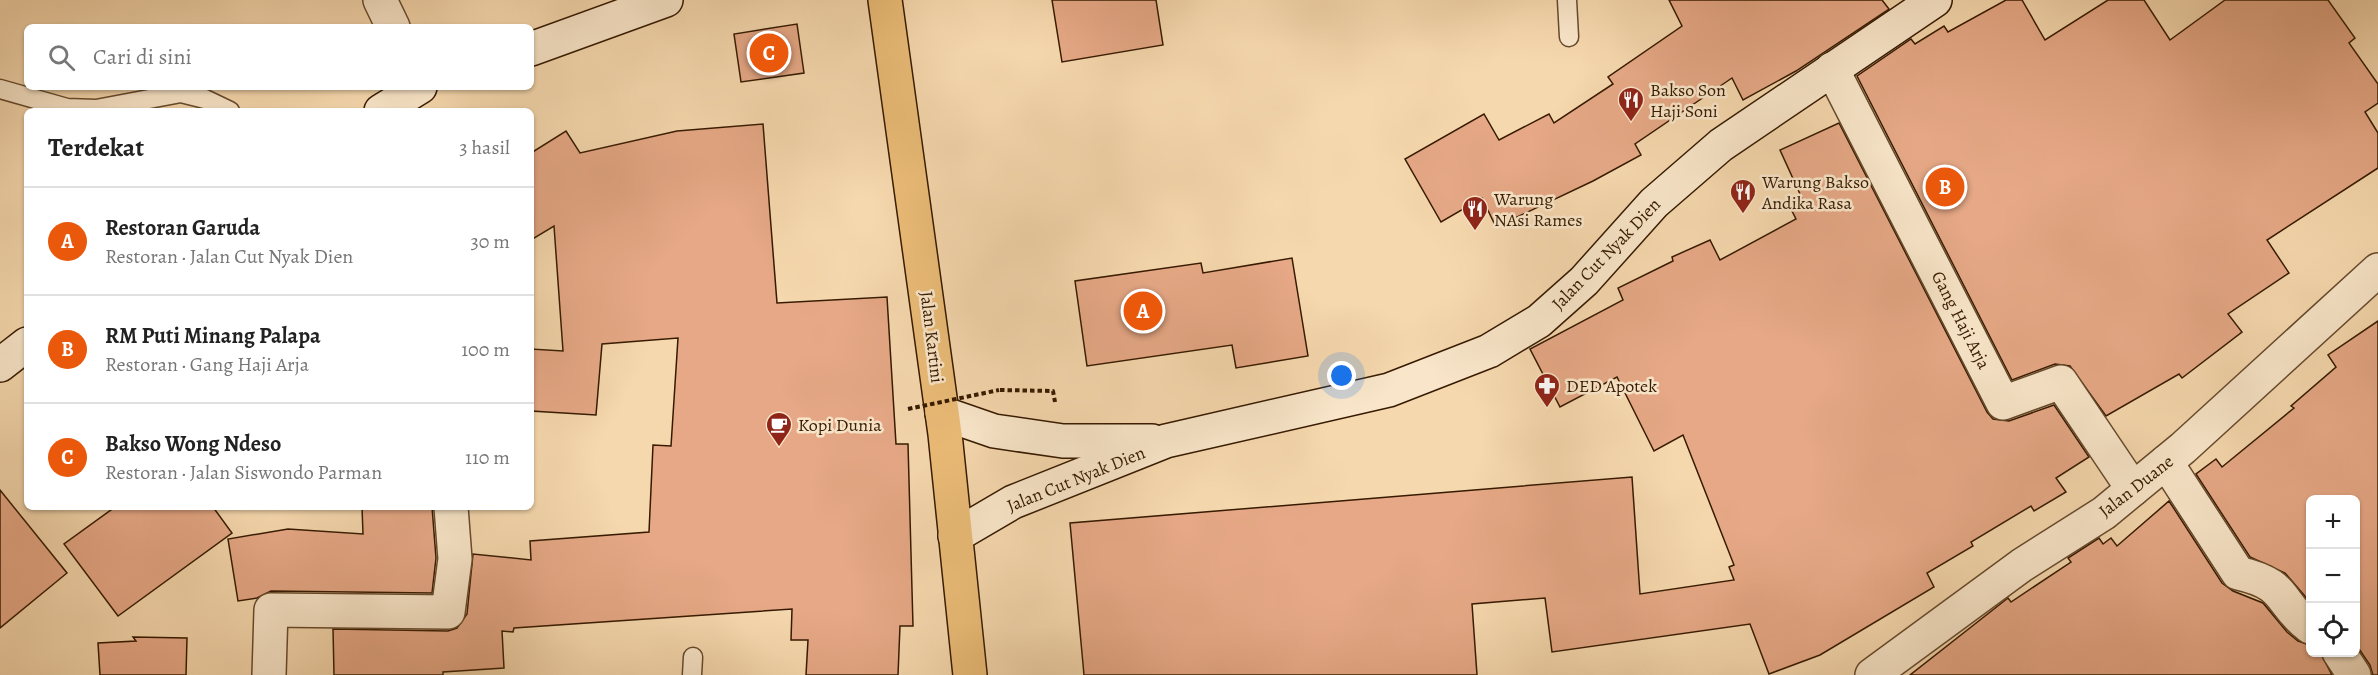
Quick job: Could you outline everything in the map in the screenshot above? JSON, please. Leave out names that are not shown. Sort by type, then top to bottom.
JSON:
[{"type":"highway","name":"Jalan Kartini","points":[[885,0],[942,413],[970,675]]},
{"type":"street","points":[[380,0],[392,24]]},
{"type":"street","points":[[534,47],[666,0]]},
{"type":"street","name":"Jalan Cut Nyak Dien","points":[[956,536],[1013,502],[1166,441],[1389,390],[1488,351],[1539,321],[1584,281],[1654,203],[1721,145],[1935,0]]},
{"type":"street","name":"Gang Haji Arja","points":[[1832,69],[2003,404],[2061,382],[2133,489]]},
{"type":"street","points":[[386,108],[415,90]]},
{"type":"street","name":"Jalan Duane","points":[[1872,675],[2022,565],[2104,513],[2166,462],[2375,278]]},
{"type":"street","points":[[0,365],[24,346]]},
{"type":"street","name":"Jalan Cut Nyak Dien","points":[[942,413],[994,431],[1063,441],[1166,441]]},
{"type":"street","points":[[2166,462],[2238,573],[2263,579],[2280,590],[2297,617],[2306,624]]},
{"type":"street","points":[[269,675],[271,610],[448,612],[454,559],[452,510]]},
{"type":"street","points":[[2342,657],[2354,675]]},
{"type":"lane","points":[[1567,0],[1569,37]]},
{"type":"lane","points":[[0,89],[67,108]]},
{"type":"lane","points":[[101,108],[181,93],[205,99],[224,108]]},
{"type":"path","points":[[908,409],[999,390],[1053,391]]},
{"type":"building","points":[[1052,0],[1156,0],[1163,45],[1062,62]]},
{"type":"building","points":[[1669,0],[1882,0],[1889,9],[1796,71],[1743,100],[1732,78],[1635,144],[1641,155],[1593,181],[1496,227],[1482,198],[1441,222],[1405,159],[1484,114],[1499,140],[1549,114],[1554,123],[1613,84],[1608,77],[1682,26]]},
{"type":"building","points":[[2006,0],[2022,0],[2045,40],[2108,0],[2144,0],[2170,40],[2225,0],[2328,0],[2355,38],[2349,43],[2378,84],[2378,103],[2365,112],[2378,133],[2378,168],[2267,240],[2289,273],[2228,314],[2242,332],[2182,378],[2179,374],[2106,416],[2070,366],[2055,364],[2012,380],[1857,76],[1911,39],[1915,44],[1944,26],[1948,32]]},
{"type":"building","points":[[797,24],[804,73],[741,82],[734,34]]},
{"type":"building","points":[[1839,123],[1987,412],[1993,419],[2009,421],[2054,405],[2089,457],[2056,478],[2066,492],[2034,511],[2031,506],[1971,542],[1973,546],[1927,573],[1934,587],[1820,655],[1769,674],[1750,624],[1552,652],[1545,598],[1472,604],[1477,675],[1084,675],[1070,523],[1632,477],[1640,594],[1734,580],[1729,567],[1734,565],[1683,435],[1654,451],[1617,377],[1560,407],[1530,349],[1623,300],[1618,288],[1673,261],[1672,257],[1710,240],[1720,260],[1796,219],[1792,211],[1805,205],[1780,150]]},
{"type":"building","points":[[763,124],[777,303],[887,297],[896,444],[908,444],[913,626],[900,626],[898,675],[806,675],[808,640],[791,640],[792,609],[514,628],[513,632],[502,631],[504,668],[443,672],[443,675],[334,675],[333,629],[448,631],[457,628],[467,614],[473,554],[531,560],[530,541],[649,532],[653,445],[671,446],[678,338],[602,344],[596,415],[534,411],[534,349],[563,351],[554,226],[534,238],[534,151],[566,131],[580,153],[677,131]]},
{"type":"building","points":[[1292,258],[1308,356],[1236,368],[1232,345],[1087,366],[1075,281],[1201,263],[1203,273]]},
{"type":"building","points":[[2378,321],[2378,675],[2373,675],[2370,665],[2360,650],[2360,495],[2306,495],[2306,597],[2285,573],[2250,557],[2196,474],[2216,459],[2222,467],[2294,408],[2291,406],[2336,367],[2328,355]]},
{"type":"building","points":[[0,490],[67,573],[0,628]]},
{"type":"building","points":[[2169,501],[2222,583],[2233,591],[2263,603],[2287,632],[2298,641],[2306,644],[2306,657],[2323,657],[2332,675],[1910,675],[2008,598],[2011,602],[2071,562],[2068,558],[2099,538],[2103,544],[2111,538],[2117,546]]},
{"type":"building","points":[[111,510],[215,510],[232,533],[118,616],[64,544]]},
{"type":"building","points":[[362,510],[432,510],[436,558],[432,593],[271,591],[257,598],[238,601],[228,539],[288,529],[363,534]]},
{"type":"building","points":[[133,637],[187,638],[186,675],[100,675],[98,643],[136,641]]},
{"type":"place","name":"Bakso Wong Ndeso","points":[[769,53]]},
{"type":"place","name":"Bakso Son Haji Soni","points":[[1631,123]]},
{"type":"place","name":"RM Puti Minang Palapa","points":[[1945,187]]},
{"type":"place","name":"Warung Bakso Andika Rasa","points":[[1743,215]]},
{"type":"place","name":"Warung NAsi Rames","points":[[1475,232]]},
{"type":"place","name":"Restoran Garuda","points":[[1143,311]]},
{"type":"place","name":"DED Apotek","points":[[1547,409]]},
{"type":"place","name":"Kopi Dunia","points":[[779,448]]}]
